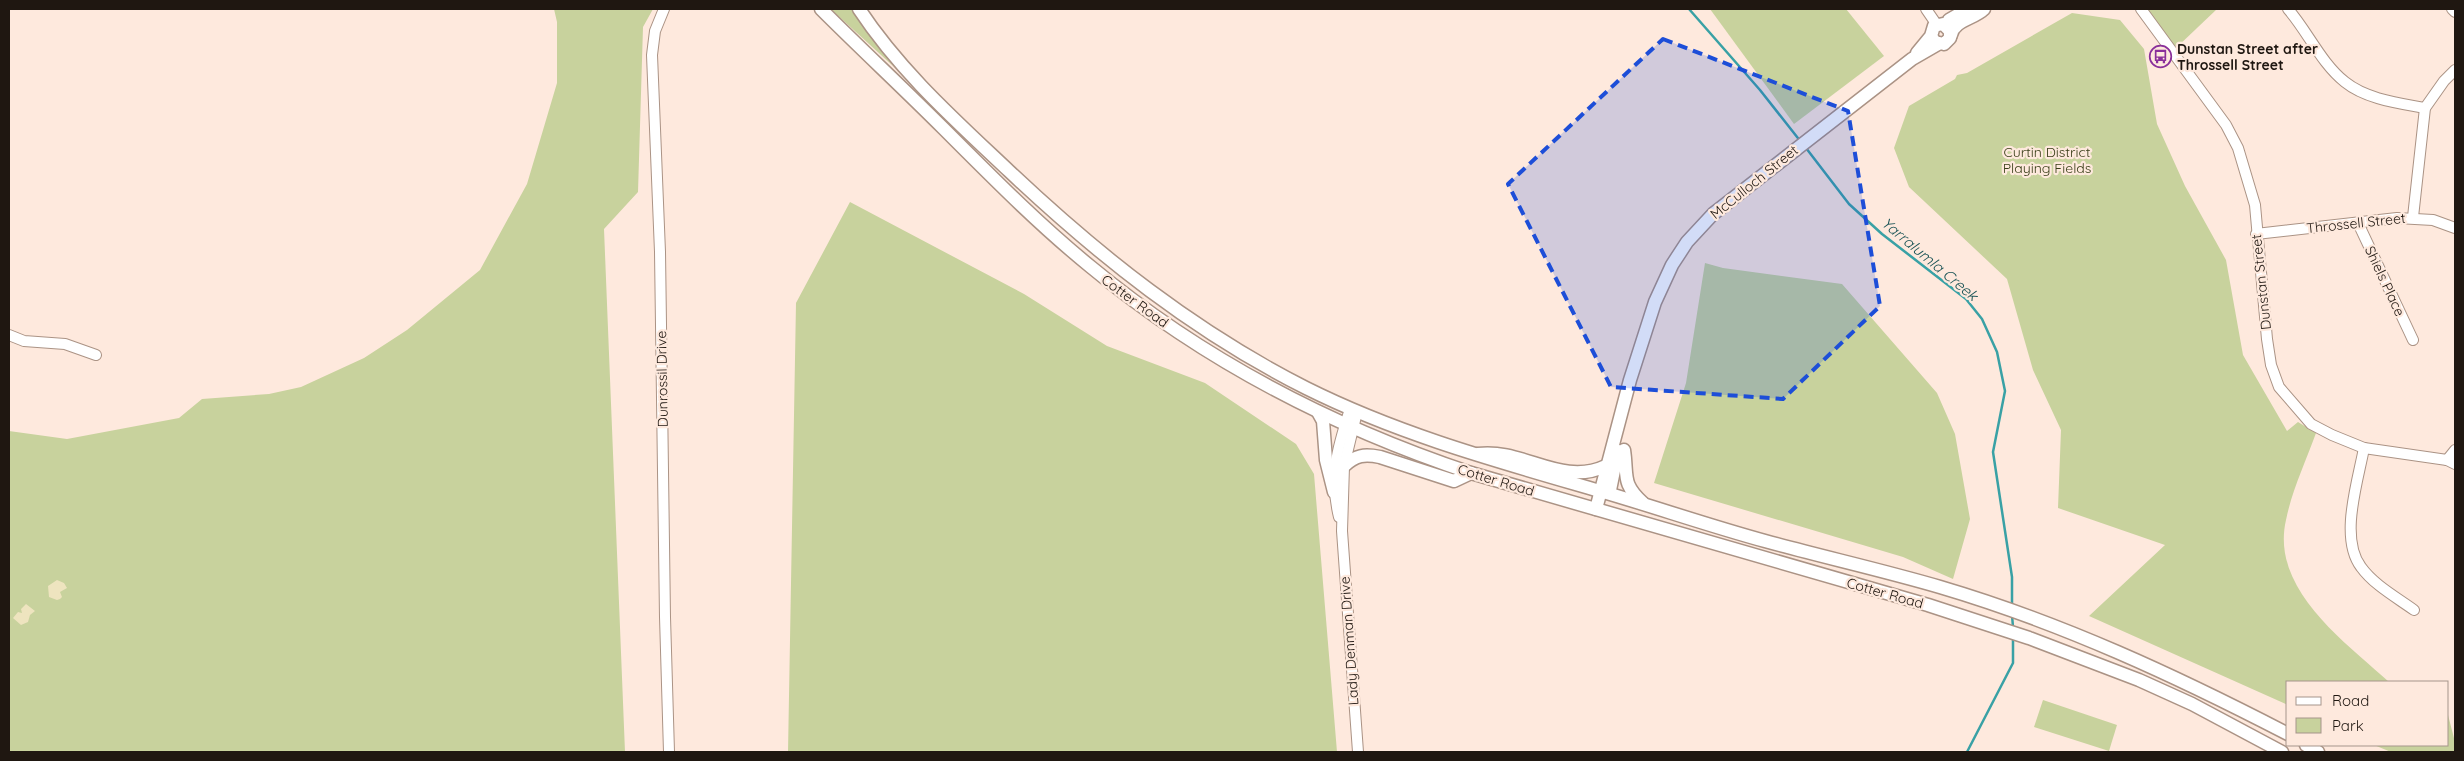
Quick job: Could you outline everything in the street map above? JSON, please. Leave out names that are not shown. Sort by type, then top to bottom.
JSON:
[{"type":"main road","name":"Cotter Road","points":[[821,9],[1001,186],[1092,269],[1188,339],[1253,379],[1348,427],[1471,473],[1989,624],[2029,638],[2139,680],[2192,704],[2282,752]]},
{"type":"main road","name":"Cotter Road","points":[[858,9],[901,66],[993,156],[1095,249],[1150,292],[1268,369],[1354,411],[1412,434],[1473,454],[1790,548],[1943,588],[2029,618],[2135,659],[2198,687],[2286,733]]},
{"type":"main road","name":"McCulloch Street","points":[[1605,493],[1606,466],[1655,302],[1672,265],[1687,242],[1712,214],[1814,133],[1912,59],[1937,32],[1968,9]]},
{"type":"main road","points":[[1937,32],[1947,42],[1952,30],[1960,22],[1973,17],[1984,9]]},
{"type":"main road","points":[[1318,412],[1323,421],[1326,460],[1334,492]]},
{"type":"main road","name":"McCulloch Street","points":[[1601,510],[1620,444],[1618,429]]},
{"type":"main road","points":[[1620,444],[1625,451],[1626,480],[1629,488],[1646,506]]},
{"type":"main road","points":[[1473,454],[1496,452],[1575,473],[1596,471],[1606,466]]},
{"type":"main road","points":[[1344,466],[1358,456],[1367,455],[1380,456],[1454,481],[1471,473]]},
{"type":"street","name":"Dunrossil Drive","points":[[664,9],[656,31],[652,55],[660,252],[665,617],[670,752]]},
{"type":"street","points":[[1926,9],[1937,32]]},
{"type":"street","name":"Dunstan Street","points":[[2141,9],[2226,125],[2238,148],[2255,205],[2256,234],[2271,365],[2280,387],[2311,424],[2332,435],[2364,448],[2451,462]]},
{"type":"street","points":[[2288,9],[2330,67],[2344,82],[2359,92],[2425,108]]},
{"type":"street","points":[[2452,9],[2455,12]]},
{"type":"street","points":[[2412,217],[2425,108],[2444,81],[2455,70]]},
{"type":"street","name":"Throssell Street","points":[[2256,234],[2412,217],[2455,228]]},
{"type":"street","name":"Shiels Place","points":[[2358,223],[2413,340]]},
{"type":"street","points":[[9,336],[24,341],[65,344],[96,355]]},
{"type":"street","name":"Lady Denman Drive","points":[[1342,531],[1334,492],[1336,452],[1354,411]]},
{"type":"street","name":"Lady Denman Drive","points":[[1348,427],[1344,466],[1342,531],[1358,752]]},
{"type":"street","points":[[2364,448],[2351,521],[2352,550],[2356,561],[2369,576],[2414,610]]},
{"type":"street","points":[[2451,462],[2455,450]]},
{"type":"highlighted area","points":[[1663,39],[1848,111],[1880,306],[1783,399],[1611,387],[1508,184]]},
{"type":"green space","points":[[554,9],[653,9],[643,27],[638,192],[604,229],[625,752],[9,752],[9,431],[67,439],[179,418],[202,399],[269,394],[301,387],[364,358],[407,330],[480,270],[527,184],[557,83],[557,22]]},
{"type":"green space","points":[[831,9],[853,9],[904,76],[834,12]]},
{"type":"green space","points":[[1710,9],[1846,9],[1884,56],[1794,124]]},
{"type":"green space","points":[[2147,9],[2217,9],[2176,48]]},
{"type":"green space","name":"Curtin District Playing Fields","points":[[2072,13],[2120,20],[2144,49],[2157,124],[2185,186],[2226,260],[2243,355],[2287,431],[2298,422],[2316,433],[2295,487],[2286,520],[2284,545],[2289,569],[2300,591],[2315,612],[2352,650],[2388,681],[2286,681],[2286,704],[2089,616],[2165,545],[2058,508],[2061,430],[2033,370],[2007,279],[1909,187],[1894,148],[1909,106],[1955,79],[1957,75],[1967,73]]},
{"type":"green space","points":[[850,202],[1024,294],[1107,346],[1205,383],[1296,444],[1314,474],[1337,752],[788,752],[796,303]]},
{"type":"green space","points":[[1705,263],[1723,268],[1842,284],[1937,393],[1955,434],[1970,519],[1953,579],[1903,557],[1654,483],[1686,383]]},
{"type":"green space","points":[[2043,700],[2117,725],[2109,751],[2034,727]]},
{"type":"green space","points":[[2449,719],[2455,742],[2455,752],[2391,752],[2376,746],[2449,746]]},
{"type":"sand","points":[[57,580],[64,583],[67,588],[60,592],[62,597],[57,600],[49,597],[48,586]]},
{"type":"sand","points":[[26,604],[35,611],[30,615],[28,622],[21,625],[13,618],[18,612],[22,613],[21,609]]},
{"type":"waterway","name":"Yarralumla Creek","points":[[1689,9],[1760,90],[1801,142]]},
{"type":"waterway","name":"Yarralumla Creek","points":[[1806,148],[1849,204],[1882,234],[1966,299],[1982,319],[1997,352],[2005,391],[1993,452],[2012,577],[2012,607]]},
{"type":"waterway","name":"Yarralumla Creek","points":[[2012,615],[2013,627]]},
{"type":"waterway","name":"Yarralumla Creek","points":[[1967,752],[2013,663],[2013,638]]},
{"type":"place","name":"Dunstan Street after Throssell Street","points":[[2161,57]]}]
